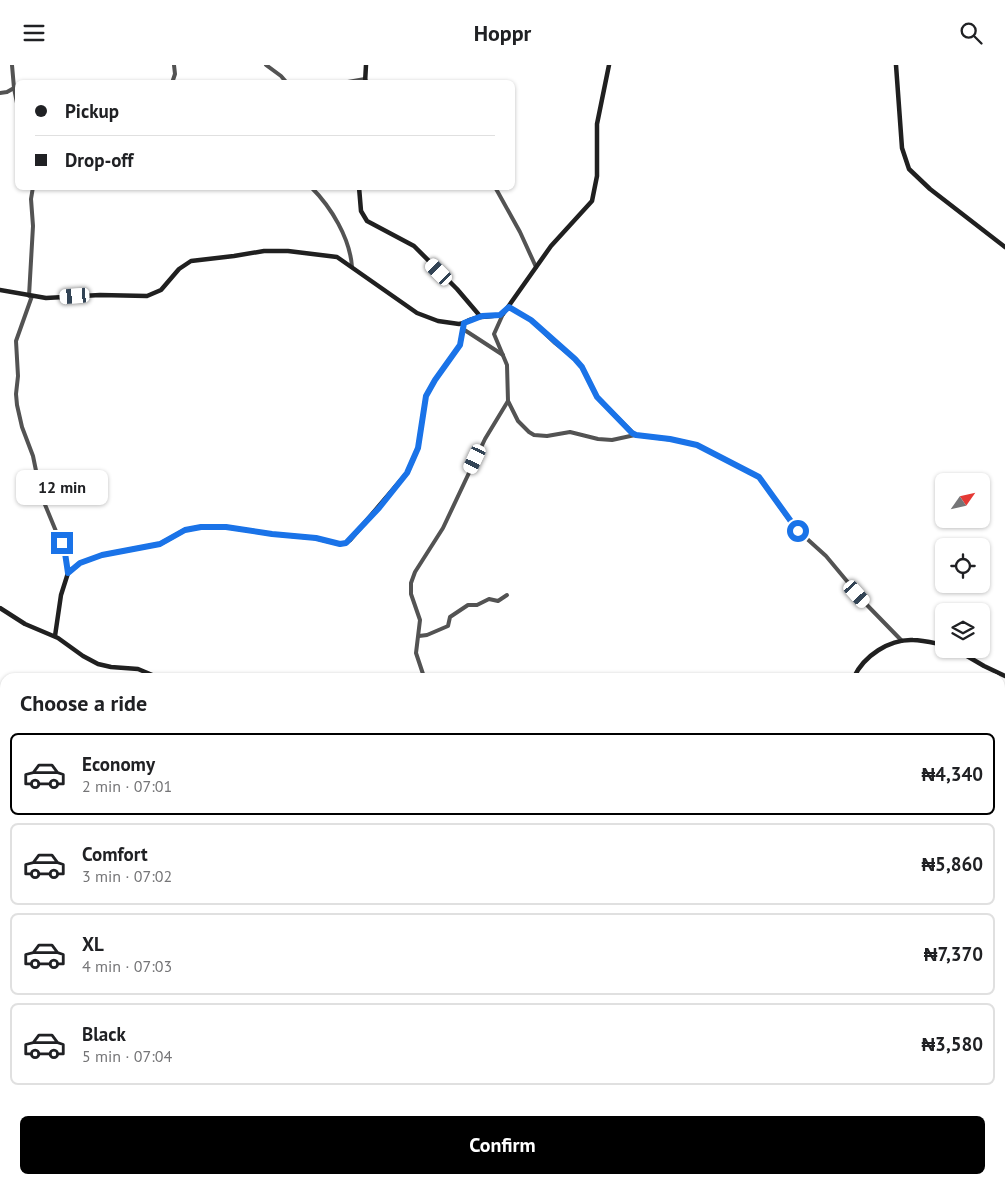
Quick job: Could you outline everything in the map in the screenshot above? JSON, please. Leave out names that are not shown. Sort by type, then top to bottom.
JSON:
[{"type":"main road","points":[[366,65],[366,80]]},
{"type":"main road","points":[[0,290],[46,298],[100,295],[147,296],[164,287],[179,269],[191,261],[234,257],[264,251],[288,251],[332,256],[342,260],[417,313],[433,320],[455,324],[464,323],[480,316],[503,314],[560,235],[589,205],[594,195],[597,176],[597,124],[609,65]]},
{"type":"main road","points":[[896,65],[901,141],[904,157],[909,169],[930,189],[1005,247]]},
{"type":"main road","points":[[359,190],[362,211],[367,221],[410,244],[457,289],[480,316]]},
{"type":"main road","points":[[55,636],[61,595],[68,573],[80,563],[102,555],[160,544],[185,530],[201,527],[226,527],[316,538],[340,544],[346,543],[379,508],[407,473],[418,448],[426,396],[460,345],[464,323]]},
{"type":"main road","points":[[455,324],[463,329]]},
{"type":"main road","points":[[0,608],[25,624],[55,636],[98,664],[138,669],[148,673]]},
{"type":"main road","points":[[857,673],[873,655],[892,644],[916,640],[935,643]]},
{"type":"main road","points":[[970,658],[999,673]]},
{"type":"street","points":[[12,65],[15,93]]},
{"type":"street","points":[[173,80],[175,74],[174,65]]},
{"type":"street","points":[[266,65],[284,80]]},
{"type":"street","points":[[0,93],[14,88]]},
{"type":"street","points":[[33,190],[31,199],[33,235],[30,296],[16,341],[18,376],[16,394],[17,405],[33,456],[41,495],[65,553],[68,573]]},
{"type":"street","points":[[313,190],[341,229],[351,253],[352,267]]},
{"type":"street","points":[[497,190],[520,232],[536,267]]},
{"type":"street","points":[[509,307],[531,320],[575,359],[582,367],[597,397],[636,435]]},
{"type":"street","points":[[503,314],[494,334],[504,357],[508,373],[508,401],[518,421],[525,429],[534,435],[547,436],[575,432],[606,440],[636,435],[670,439],[697,445],[759,477],[798,531],[826,557],[866,604],[902,641]]},
{"type":"street","points":[[463,329],[501,352]]},
{"type":"street","points":[[423,673],[416,653],[420,620],[411,590],[412,580],[443,528],[484,439],[508,401]]},
{"type":"street","points":[[419,636],[431,634],[448,626],[450,617],[468,605],[477,605],[489,599],[498,601],[507,595]]},
{"type":"route","points":[[62,543],[68,573],[80,563],[102,555],[125,549],[160,544],[180,532],[201,527],[219,526],[252,532],[316,538],[340,544],[346,543],[398,486],[413,462],[418,448],[426,396],[460,345],[464,323],[482,316],[503,314],[509,307],[531,320],[575,359],[582,367],[597,397],[632,433],[697,445],[759,477],[798,531]]}]
